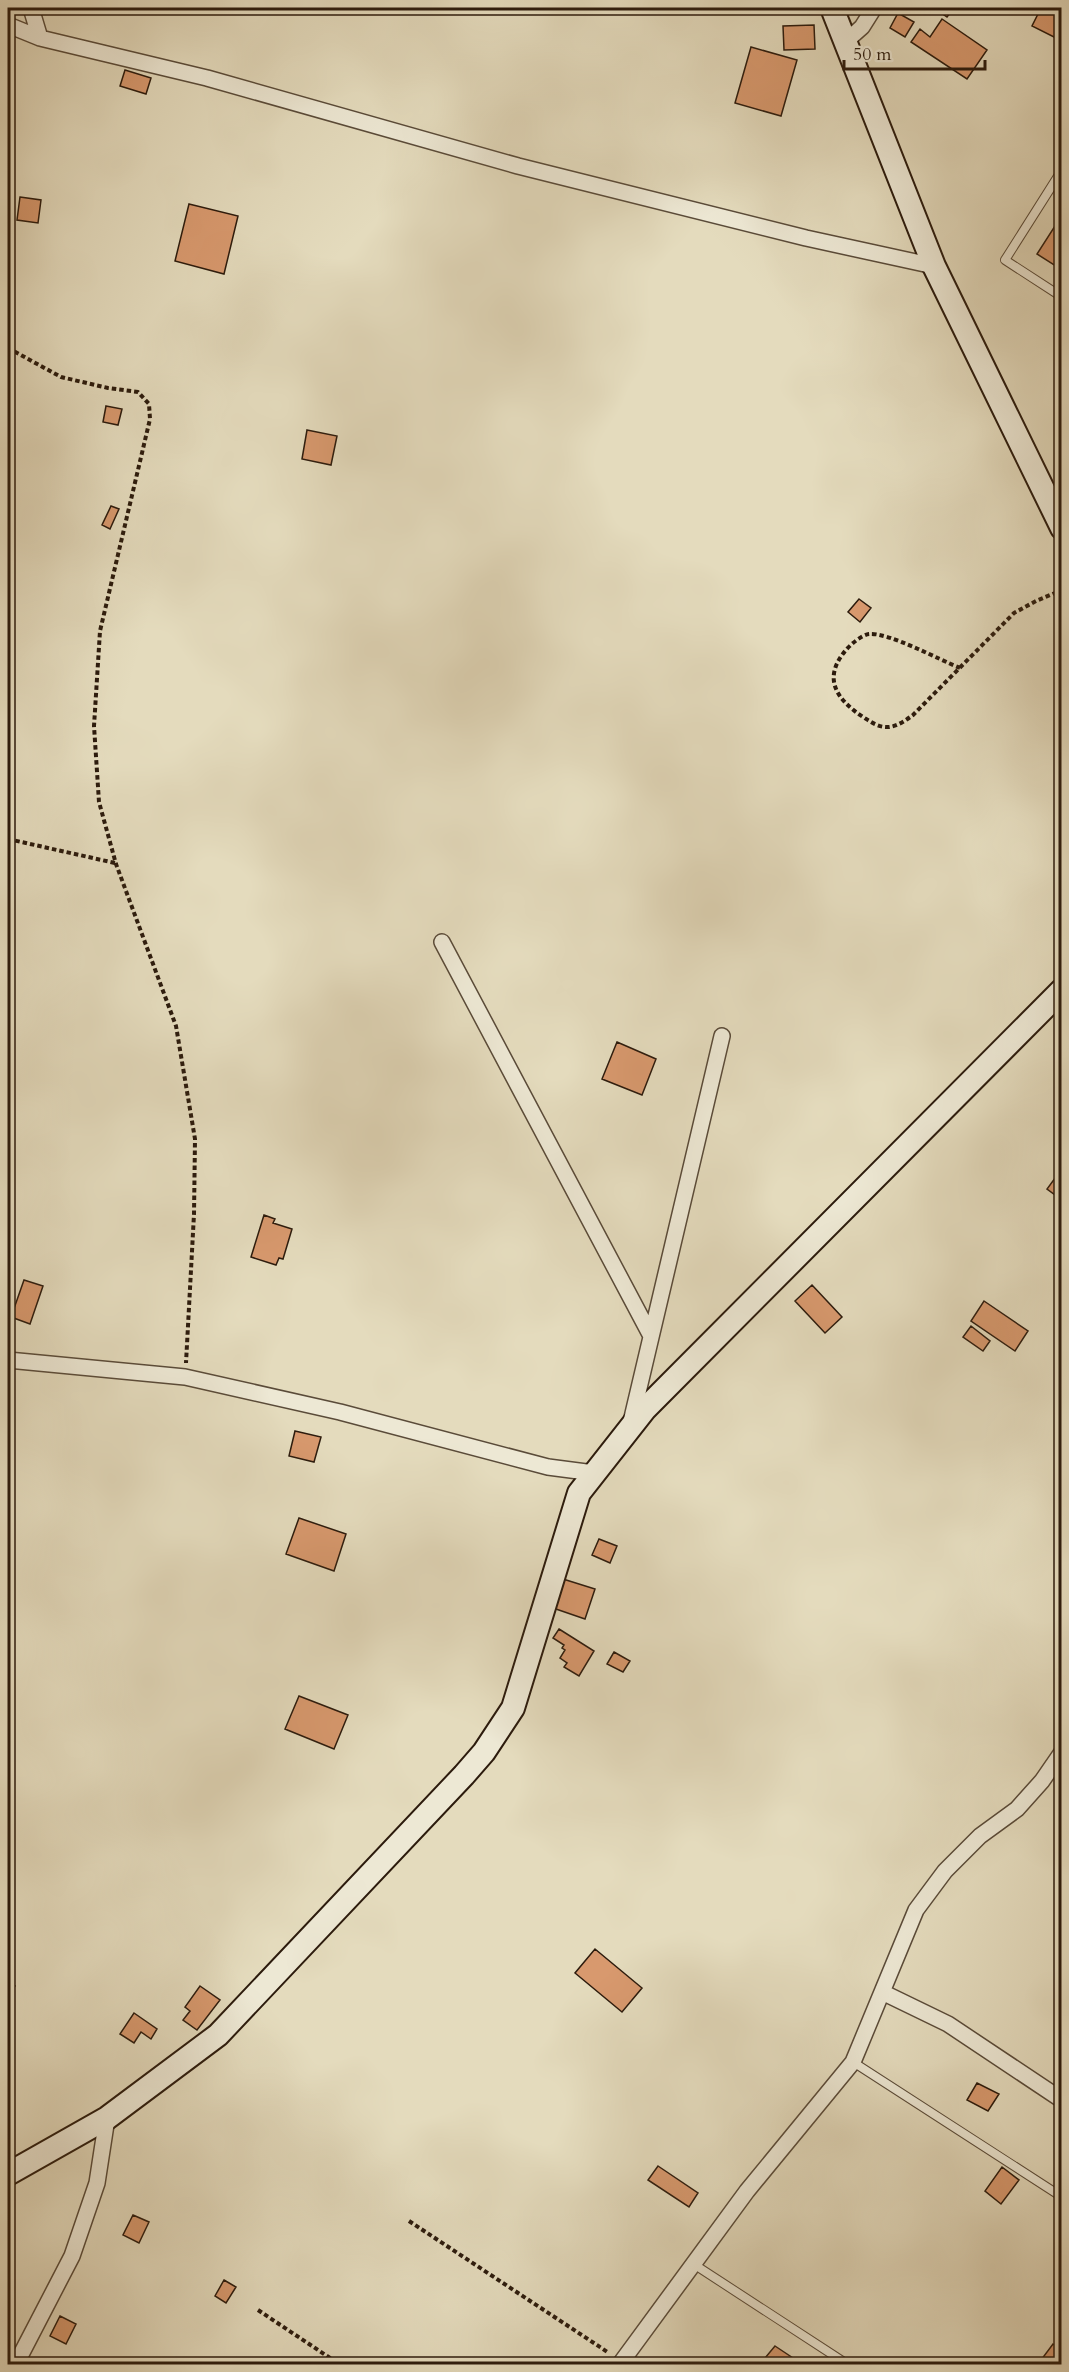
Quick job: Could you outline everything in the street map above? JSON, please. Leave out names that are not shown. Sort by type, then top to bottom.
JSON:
[{"type":"street","points":[[31,8],[40,38]]},
{"type":"street","points":[[832,8],[934,266],[1062,528]]},
{"type":"street","points":[[845,42],[862,27],[874,8]]},
{"type":"street","points":[[8,25],[40,38],[207,78],[518,166],[806,238],[934,266]]},
{"type":"street","points":[[442,942],[651,1336]]},
{"type":"street","points":[[8,2174],[107,2118],[218,2036],[484,1752],[513,1708],[579,1493],[594,1473],[645,1409],[1062,990]]},
{"type":"street","points":[[629,1428],[722,1036]]},
{"type":"street","points":[[8,1360],[185,1377],[340,1412],[548,1467],[594,1473]]},
{"type":"street","points":[[621,2363],[747,2191],[853,2062],[916,1910],[945,1871],[980,1836],[1017,1809],[1042,1781],[1062,1752]]},
{"type":"street","points":[[882,1992],[948,2024],[1062,2100]]},
{"type":"street","points":[[16,2364],[72,2256],[97,2183],[107,2118]]},
{"type":"lane","points":[[1062,170],[1005,260],[1062,297]]},
{"type":"lane","points":[[853,2062],[1062,2197]]},
{"type":"lane","points":[[695,2265],[847,2364]]},
{"type":"path","points":[[8,348],[61,377],[108,388],[138,392],[149,404],[150,419],[100,631],[94,726],[99,802],[116,864],[176,1026],[195,1139],[194,1214],[185,1377]]},
{"type":"path","points":[[960,668],[885,636],[868,634],[850,646],[837,661],[833,679],[837,694],[851,708],[875,725],[888,727],[901,723],[913,715],[960,668],[1014,613],[1062,590]]},
{"type":"path","points":[[8,839],[116,864]]},
{"type":"path","points":[[409,2221],[621,2363]]},
{"type":"path","points":[[258,2310],[339,2364]]},
{"type":"building","points":[[934,8],[954,8],[947,17]]},
{"type":"building","points":[[1041,8],[1050,8],[1062,13],[1060,40],[1032,26]]},
{"type":"building","points":[[898,13],[914,22],[905,37],[890,28]]},
{"type":"building","points":[[942,19],[987,50],[967,79],[911,42],[920,29],[930,37]]},
{"type":"building","points":[[814,25],[815,49],[784,50],[783,26]]},
{"type":"building","points":[[751,47],[797,60],[781,116],[735,103]]},
{"type":"building","points":[[125,70],[151,78],[146,94],[120,86]]},
{"type":"building","points":[[20,197],[41,200],[38,223],[17,220]]},
{"type":"building","points":[[189,204],[238,216],[224,274],[175,261]]},
{"type":"building","points":[[1062,215],[1062,270],[1037,254]]},
{"type":"building","points":[[106,406],[122,409],[118,425],[103,422]]},
{"type":"building","points":[[307,430],[337,436],[331,465],[302,459]]},
{"type":"building","points":[[111,506],[119,509],[110,529],[102,525]]},
{"type":"building","points":[[8,510],[12,511],[8,530]]},
{"type":"building","points":[[859,599],[871,608],[860,622],[848,612]]},
{"type":"building","points":[[617,1042],[656,1059],[642,1095],[602,1079]]},
{"type":"building","points":[[1062,1170],[1062,1200],[1047,1189]]},
{"type":"building","points":[[264,1215],[275,1219],[273,1223],[292,1229],[283,1259],[279,1258],[276,1265],[251,1257]]},
{"type":"building","points":[[24,1280],[43,1286],[30,1324],[11,1317]]},
{"type":"building","points":[[812,1285],[842,1317],[825,1333],[795,1301]]},
{"type":"building","points":[[984,1301],[1028,1331],[1015,1351],[971,1321]]},
{"type":"building","points":[[971,1326],[990,1341],[983,1351],[963,1337]]},
{"type":"building","points":[[295,1431],[321,1437],[314,1462],[289,1456]]},
{"type":"building","points":[[299,1518],[346,1534],[334,1571],[286,1554]]},
{"type":"building","points":[[599,1539],[617,1546],[610,1563],[592,1555]]},
{"type":"building","points":[[563,1579],[595,1589],[585,1619],[553,1608]]},
{"type":"building","points":[[559,1629],[594,1651],[579,1676],[564,1667],[567,1663],[560,1658],[565,1650],[562,1648],[564,1645],[553,1638]]},
{"type":"building","points":[[614,1652],[630,1661],[623,1672],[607,1664]]},
{"type":"building","points":[[299,1696],[348,1715],[334,1749],[285,1729]]},
{"type":"building","points":[[595,1949],[642,1988],[622,2012],[575,1973]]},
{"type":"building","points":[[8,1981],[15,1986],[8,1997]]},
{"type":"building","points":[[200,1986],[220,2000],[197,2030],[183,2020],[190,2011],[185,2007]]},
{"type":"building","points":[[134,2013],[157,2029],[151,2039],[141,2032],[134,2043],[120,2034]]},
{"type":"building","points":[[977,2083],[999,2094],[988,2111],[967,2100]]},
{"type":"building","points":[[658,2166],[698,2193],[689,2207],[648,2180]]},
{"type":"building","points":[[1002,2167],[1019,2180],[1001,2204],[985,2191]]},
{"type":"building","points":[[133,2215],[149,2222],[139,2243],[123,2235]]},
{"type":"building","points":[[224,2280],[236,2287],[226,2303],[215,2296]]},
{"type":"building","points":[[60,2316],[76,2324],[66,2344],[50,2336]]},
{"type":"building","points":[[1053,2344],[1062,2350],[1062,2364],[1047,2364],[1041,2360]]},
{"type":"building","points":[[775,2346],[802,2364],[760,2364]]}]
